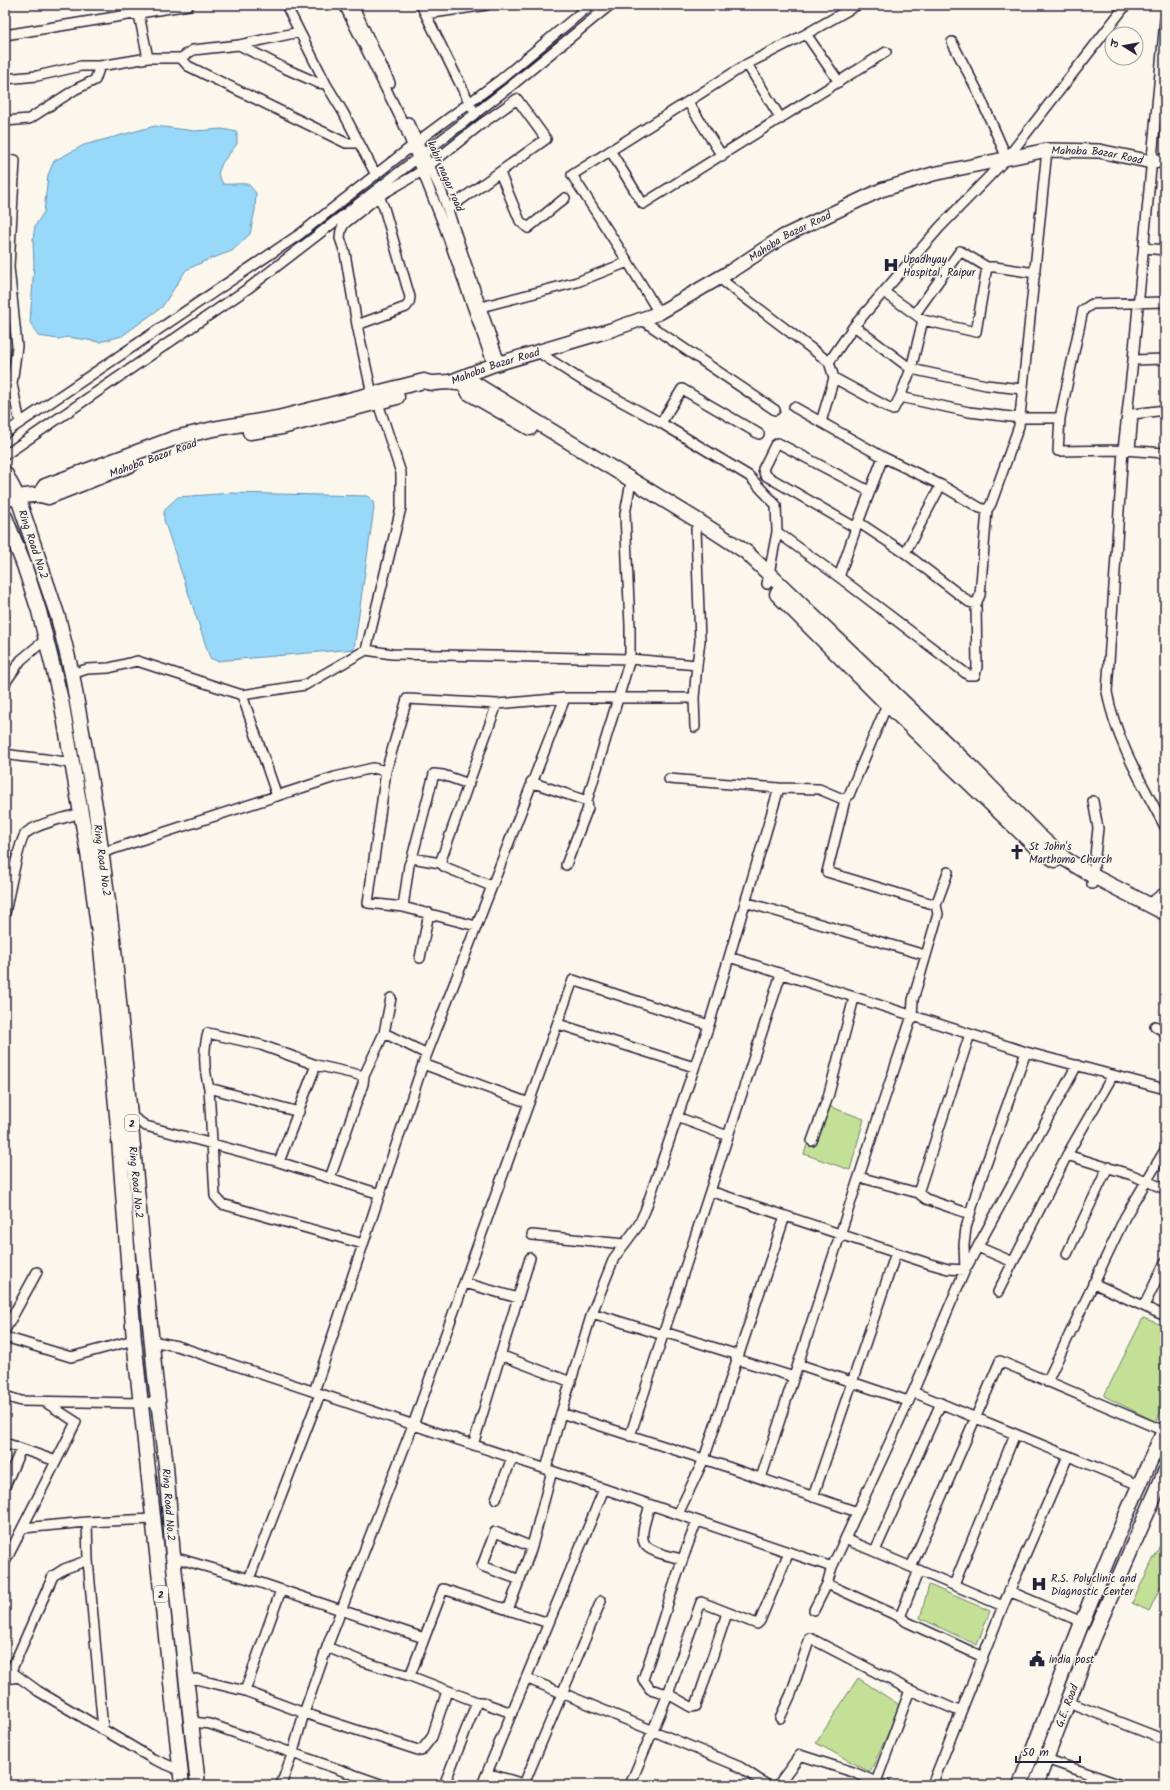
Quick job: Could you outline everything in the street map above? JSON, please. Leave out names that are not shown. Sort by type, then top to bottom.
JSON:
[{"type":"main road","name":"Mahoba Bazar Road","points":[[12,499],[40,494],[48,497],[181,445],[225,431],[282,428],[375,398],[425,389],[429,384],[448,382]]},
{"type":"main road","points":[[448,382],[465,385],[475,384],[698,526],[768,578],[890,698],[1037,848],[1092,880],[1165,913]]},
{"type":"main road","points":[[465,385],[470,393],[698,526]]},
{"type":"main road","name":"Ring Road No.2","points":[[5,473],[12,499],[58,617],[72,674],[95,805],[113,939],[158,1402],[166,1466],[173,1557],[198,1785]]},
{"type":"main road","name":"Ring Road No.2","points":[[5,517],[24,565],[39,611],[46,639],[61,700],[88,854],[101,956],[118,1126],[140,1403],[182,1785]]},
{"type":"main road","points":[[1092,880],[1107,894],[1165,922]]},
{"type":"main road","points":[[1020,1785],[1082,1622],[1139,1485],[1164,1430]]},
{"type":"main road","name":"G.E. Road","points":[[1036,1785],[1096,1630],[1165,1472]]},
{"type":"street","points":[[5,35],[138,9],[189,5]]},
{"type":"street","points":[[286,5],[326,84],[343,112],[376,175]]},
{"type":"street","points":[[344,5],[415,144]]},
{"type":"street","name":"kabir nagar road","points":[[353,5],[426,169],[441,190],[481,307],[497,364]]},
{"type":"street","points":[[422,5],[480,125]]},
{"type":"street","points":[[426,14],[487,5]]},
{"type":"street","points":[[5,433],[300,234],[500,80],[590,5]]},
{"type":"street","points":[[5,456],[250,287],[475,114],[610,5]]},
{"type":"street","points":[[660,313],[572,175],[747,64],[806,34],[857,5]]},
{"type":"street","points":[[830,362],[854,326],[940,227],[1007,158],[1126,5]]},
{"type":"street","points":[[138,9],[148,58]]},
{"type":"street","points":[[1165,20],[1159,161],[1144,248],[1138,303],[1107,692],[1111,714],[1120,739],[1165,827]]},
{"type":"street","points":[[5,80],[37,76],[81,66],[100,66],[148,58],[181,58],[194,50],[240,45],[299,32]]},
{"type":"street","points":[[806,34],[839,82]]},
{"type":"street","points":[[952,42],[977,90],[1007,158]]},
{"type":"street","points":[[240,45],[284,68],[318,83],[326,84]]},
{"type":"street","points":[[612,155],[643,204],[722,156],[886,52]]},
{"type":"street","points":[[181,58],[188,66],[346,143],[359,143]]},
{"type":"street","points":[[747,64],[781,119]]},
{"type":"street","points":[[5,121],[29,119],[76,89],[95,80],[100,66]]},
{"type":"street","points":[[366,650],[401,508],[401,473],[375,398],[357,325],[345,253],[340,238],[341,230],[344,224],[379,196],[426,169],[480,125],[517,99],[546,140],[448,209]]},
{"type":"street","points":[[688,102],[722,156]]},
{"type":"street","points":[[777,532],[968,675],[975,675],[977,667],[976,604],[980,595],[987,510],[991,504],[1019,426],[1047,150]]},
{"type":"street","name":"Mahoba Bazar Road","points":[[448,382],[497,364],[642,320],[660,313],[719,278],[784,236],[881,190],[933,174],[1047,150],[1099,151],[1159,161]]},
{"type":"street","points":[[5,160],[14,160],[9,267],[17,346],[12,384],[20,423]]},
{"type":"street","points":[[426,169],[444,226],[497,364]]},
{"type":"street","points":[[500,173],[520,221],[528,228],[565,198]]},
{"type":"street","points":[[357,325],[406,307],[409,303],[410,297],[384,208],[379,196]]},
{"type":"street","points":[[1144,248],[1165,250]]},
{"type":"street","points":[[915,314],[960,251],[987,267],[1035,273]]},
{"type":"street","points":[[481,307],[577,282],[628,262]]},
{"type":"street","points":[[884,292],[924,320],[976,332],[987,267]]},
{"type":"street","points":[[719,278],[830,362],[834,378],[821,422]]},
{"type":"street","points":[[1165,302],[1092,304],[1083,310],[1060,418],[1058,451],[1126,450],[1165,453]]},
{"type":"street","points":[[642,320],[775,410]]},
{"type":"street","points":[[834,378],[893,410],[911,370],[924,320]]},
{"type":"street","points":[[854,326],[911,370],[986,385],[1022,389]]},
{"type":"street","points":[[538,352],[580,379],[661,423],[748,476],[776,505],[777,532],[768,578]]},
{"type":"street","points":[[1133,360],[1165,359]]},
{"type":"street","points":[[661,423],[682,389],[759,434]]},
{"type":"street","points":[[900,397],[969,412],[1020,418],[1060,418]]},
{"type":"street","points":[[794,407],[883,457],[941,485],[980,508],[987,510]]},
{"type":"street","points":[[1126,450],[1133,414],[1165,410]]},
{"type":"street","points":[[869,491],[778,443],[775,445],[763,469],[765,475],[905,553],[969,602],[976,604]]},
{"type":"street","points":[[839,577],[869,491],[883,457]]},
{"type":"street","points":[[905,553],[941,485]]},
{"type":"street","points":[[566,865],[588,808],[587,801],[630,659],[625,514],[630,487]]},
{"type":"street","points":[[695,727],[694,698],[700,641],[698,526]]},
{"type":"street","points":[[5,683],[21,660],[46,639]]},
{"type":"street","points":[[72,674],[87,669],[109,668],[137,661],[242,695],[305,685],[366,650],[392,654],[630,659],[697,665]]},
{"type":"street","points":[[242,695],[277,796]]},
{"type":"street","points":[[476,926],[403,907],[368,903],[386,771],[407,699],[497,704],[565,698],[694,698]]},
{"type":"street","points":[[249,1579],[317,1393],[363,1244],[423,1064],[531,782],[565,698]]},
{"type":"street","points":[[890,698],[849,795],[845,800],[826,872],[936,905]]},
{"type":"street","points":[[440,864],[497,704]]},
{"type":"street","points":[[5,754],[21,757],[53,759],[72,764]]},
{"type":"street","points":[[101,853],[335,777],[373,768],[386,771]]},
{"type":"street","points":[[403,907],[409,865],[434,774],[443,775],[468,784]]},
{"type":"street","points":[[669,778],[779,788],[820,789],[845,800]]},
{"type":"street","points":[[531,782],[587,801]]},
{"type":"street","points":[[508,1610],[532,1547],[562,1413],[592,1312],[614,1258],[638,1226],[645,1211],[709,1025],[779,788]]},
{"type":"street","points":[[1092,880],[1098,828],[1093,801]]},
{"type":"street","points":[[5,913],[18,852],[25,834],[39,826],[81,813]]},
{"type":"street","points":[[412,858],[440,864],[491,886]]},
{"type":"street","points":[[761,1478],[912,1016],[913,1000],[938,914],[936,905],[948,872]]},
{"type":"street","points":[[1147,905],[1165,892]]},
{"type":"street","points":[[745,902],[925,955]]},
{"type":"street","points":[[420,958],[429,913]]},
{"type":"street","points":[[729,957],[1026,1052],[1165,1089]]},
{"type":"street","points":[[630,1436],[781,974]]},
{"type":"street","points":[[281,1785],[304,1713],[341,1610],[414,1425],[574,980],[709,1025]]},
{"type":"street","points":[[330,1178],[363,1084],[364,1076],[384,1033],[392,998]]},
{"type":"street","points":[[812,1141],[828,1097],[854,998]]},
{"type":"street","points":[[558,1024],[694,1067]]},
{"type":"street","points":[[1155,1026],[1165,1032]]},
{"type":"street","points":[[384,1033],[427,1054]]},
{"type":"street","points":[[363,1244],[222,1204],[215,1196],[205,1043],[208,1034],[261,1045],[316,1065],[364,1076]]},
{"type":"street","points":[[918,1193],[970,1034]]},
{"type":"street","points":[[965,1270],[964,1245],[970,1214],[977,1190],[1026,1052]]},
{"type":"street","points":[[423,1064],[529,1103]]},
{"type":"street","points":[[279,1162],[316,1065]]},
{"type":"street","points":[[814,1610],[827,1584],[832,1567],[913,1392],[965,1270],[1077,1065]]},
{"type":"street","points":[[998,1292],[1067,1155],[1113,1075]]},
{"type":"street","points":[[209,1088],[299,1112]]},
{"type":"street","points":[[131,1116],[146,1126],[279,1162],[380,1194]]},
{"type":"street","points":[[677,1117],[728,1136]]},
{"type":"street","points":[[1048,1382],[1125,1217],[1165,1150]]},
{"type":"street","points":[[1067,1155],[1108,1167],[1165,1188]]},
{"type":"street","points":[[1067,1254],[1108,1167]]},
{"type":"street","points":[[859,1177],[918,1193],[926,1199],[970,1214]]},
{"type":"street","points":[[710,1191],[896,1253],[948,1269],[965,1270]]},
{"type":"street","points":[[678,1514],[704,1459],[785,1216]]},
{"type":"street","points":[[532,1235],[624,1244]]},
{"type":"street","points":[[978,1247],[1013,1262]]},
{"type":"street","points":[[814,1497],[896,1253]]},
{"type":"street","points":[[473,1445],[530,1258]]},
{"type":"street","points":[[1144,1306],[1165,1262]]},
{"type":"street","points":[[5,1330],[37,1272]]},
{"type":"street","points":[[465,1283],[518,1298]]},
{"type":"street","points":[[1093,1283],[1165,1316]]},
{"type":"street","points":[[592,1312],[664,1333],[794,1377]]},
{"type":"street","points":[[5,1337],[72,1357],[134,1340]]},
{"type":"street","points":[[152,1341],[178,1346],[549,1470],[832,1567]]},
{"type":"street","points":[[500,1355],[571,1382]]},
{"type":"street","points":[[900,1617],[915,1568],[975,1418],[1000,1361],[1164,1430]]},
{"type":"street","points":[[798,1364],[908,1401]]},
{"type":"street","points":[[913,1392],[1139,1485]]},
{"type":"street","points":[[5,1396],[21,1401],[45,1402],[158,1402]]},
{"type":"street","points":[[5,1562],[76,1422],[45,1402]]},
{"type":"street","points":[[875,1551],[941,1403]]},
{"type":"street","points":[[562,1413],[761,1478],[857,1512]]},
{"type":"street","points":[[954,1585],[1015,1434]]},
{"type":"street","points":[[5,1443],[56,1461]]},
{"type":"street","points":[[5,1486],[21,1449]]},
{"type":"street","points":[[932,1785],[1009,1590],[1068,1456]]},
{"type":"street","points":[[496,1499],[512,1458]]},
{"type":"street","points":[[482,1785],[604,1489]]},
{"type":"street","points":[[650,1505],[642,1533],[643,1541],[654,1551],[681,1559]]},
{"type":"street","points":[[23,1528],[87,1522],[152,1519]]},
{"type":"street","points":[[697,1521],[681,1559],[656,1643],[643,1679],[650,1689],[668,1694],[691,1707],[696,1706],[727,1613]]},
{"type":"street","points":[[87,1522],[88,1560],[103,1730]]},
{"type":"street","points":[[520,1580],[482,1566],[494,1532],[532,1547]]},
{"type":"street","points":[[845,1539],[1003,1606]]},
{"type":"street","points":[[630,1785],[668,1694],[701,1602],[757,1624],[760,1621],[789,1552]]},
{"type":"street","points":[[173,1557],[249,1579],[424,1638]]},
{"type":"street","points":[[5,1679],[12,1672],[54,1576],[64,1569],[88,1560]]},
{"type":"street","points":[[827,1584],[983,1657]]},
{"type":"street","points":[[410,1676],[443,1589],[549,1623]]},
{"type":"street","points":[[245,1691],[281,1590]]},
{"type":"street","points":[[1009,1590],[1082,1622]]},
{"type":"street","points":[[487,1773],[526,1785],[601,1601]]},
{"type":"street","points":[[780,1718],[791,1694],[810,1638],[910,1690],[961,1712]]},
{"type":"street","points":[[328,1647],[361,1661],[410,1676],[477,1702],[512,1713]]},
{"type":"street","points":[[12,1672],[38,1692],[103,1730],[154,1759],[180,1770]]},
{"type":"street","points":[[526,1678],[562,1695],[740,1767],[767,1785]]},
{"type":"street","points":[[187,1682],[196,1679],[245,1691],[304,1713],[422,1751],[432,1737],[447,1691]]},
{"type":"street","points":[[876,1782],[910,1690]]},
{"type":"street","points":[[444,1785],[477,1702]]},
{"type":"street","points":[[1068,1702],[1165,1740]]},
{"type":"street","points":[[192,1722],[210,1724],[292,1754],[359,1781],[383,1785]]},
{"type":"street","points":[[778,1785],[800,1756],[853,1772],[886,1785]]},
{"type":"street","points":[[1046,1759],[1117,1784]]},
{"type":"green space","points":[[820,1103],[864,1119],[850,1170],[804,1154]]},
{"type":"green space","points":[[1143,1318],[1165,1326],[1165,1402],[1156,1422],[1104,1396]]},
{"type":"green space","points":[[1165,1535],[1165,1578],[1149,1611],[1132,1603]]},
{"type":"green space","points":[[929,1585],[990,1611],[977,1645],[920,1618]]},
{"type":"green space","points":[[858,1678],[901,1706],[870,1772],[816,1743]]},
{"type":"water","points":[[155,126],[195,131],[222,129],[237,132],[237,144],[222,163],[218,174],[223,184],[248,184],[256,193],[255,210],[250,234],[232,251],[207,260],[186,270],[162,307],[122,336],[100,342],[68,337],[58,339],[38,336],[30,322],[34,266],[33,239],[35,226],[44,212],[48,175],[54,161],[84,145]]},
{"type":"water","points":[[231,493],[367,496],[373,501],[374,508],[354,649],[217,661],[210,658],[164,520],[164,512],[167,507],[178,497]]},
{"type":"place","name":"Upadhyay Hospital, Raipur","points":[[891,265]]},
{"type":"place","name":"St John's Marthoma Church","points":[[1017,852]]},
{"type":"place","name":"R.S. Polyclinic and Diagnostic Center","points":[[1039,1584]]},
{"type":"place","name":"india post","points":[[1037,1659]]}]
